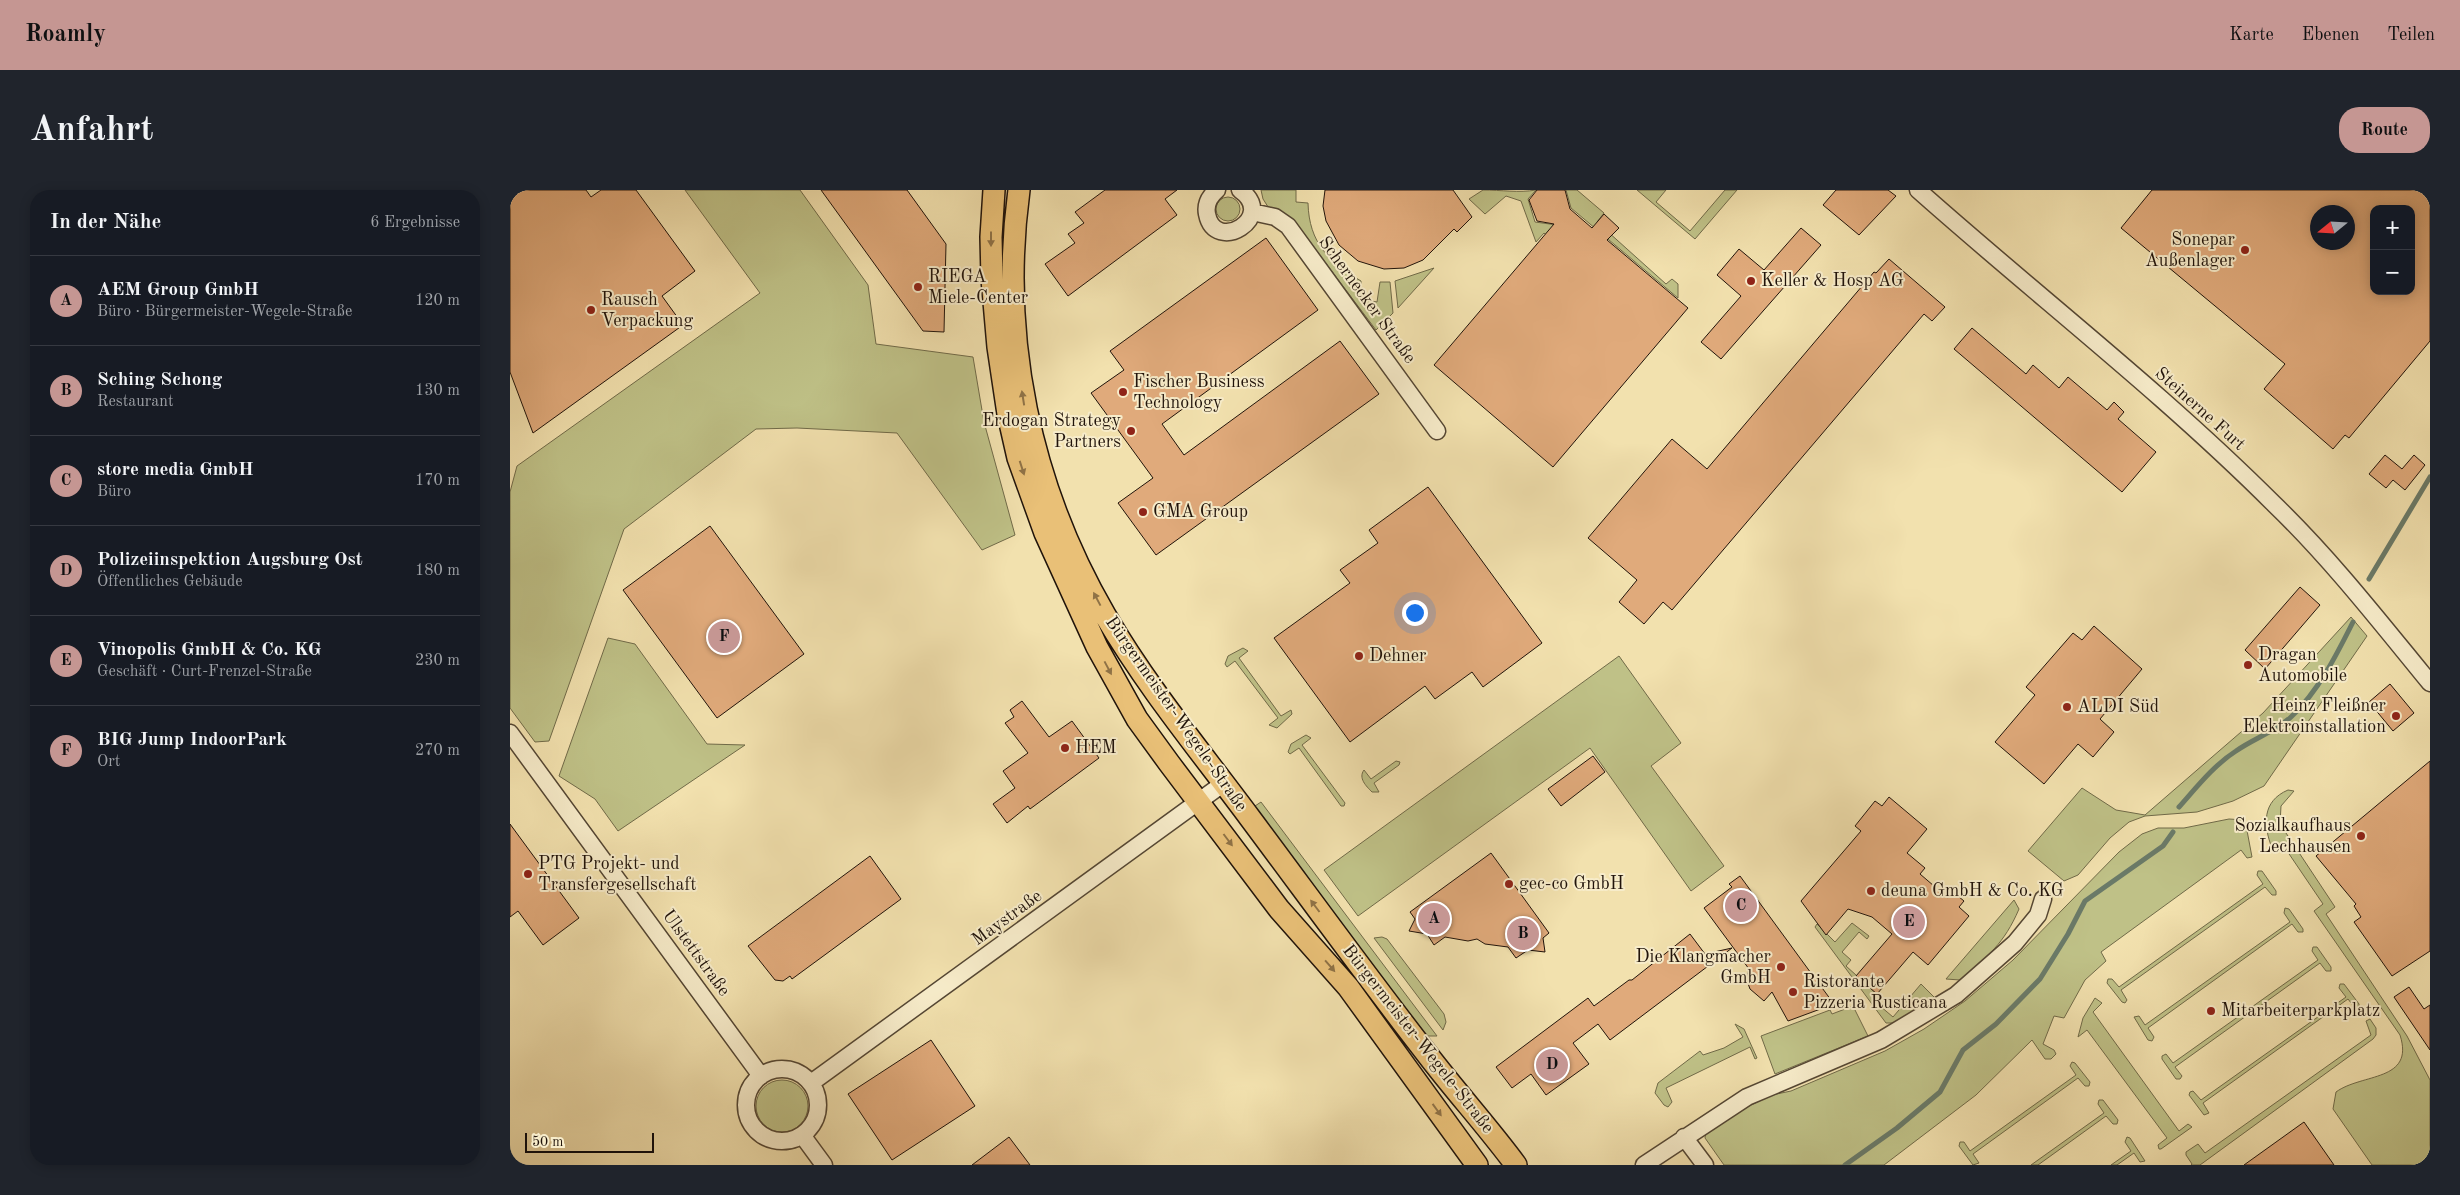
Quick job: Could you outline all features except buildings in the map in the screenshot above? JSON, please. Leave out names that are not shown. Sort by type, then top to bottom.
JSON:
[{"type":"main road","name":"Bürgermeister-Wegele-Straße","points":[[994,190],[991,237],[1000,365],[1016,449],[1031,498],[1062,572],[1111,674],[1138,720],[1198,801],[1279,909],[1348,987],[1477,1165]]},
{"type":"main road","name":"Bürgermeister-Wegele-Straße","points":[[1019,190],[1012,279],[1013,312],[1024,405],[1040,469],[1068,542],[1105,615],[1130,654],[1224,783],[1428,1056],[1516,1165]]},
{"type":"street","points":[[1217,190],[1208,201],[1206,208],[1210,222],[1222,231],[1235,231],[1246,224],[1252,212],[1249,199],[1240,190]]},
{"type":"street","name":"Steinerne Furt","points":[[1918,190],[2201,435],[2275,504],[2368,608],[2430,683]]},
{"type":"street","name":"Schernecker Straße","points":[[1252,212],[1275,217],[1288,226],[1437,430]]},
{"type":"street","name":"Ulstettstraße","points":[[510,733],[761,1076]]},
{"type":"street","name":"Maystraße","points":[[811,1083],[1224,783]]},
{"type":"street","points":[[1644,1165],[1747,1097],[1882,1040],[1951,998],[2015,943],[2038,915],[2043,899]]},
{"type":"street","points":[[776,1070],[793,1070],[811,1083],[818,1096],[818,1111],[812,1125],[802,1135],[791,1140],[779,1140],[767,1137],[757,1130],[750,1120],[747,1102],[752,1085],[761,1076],[776,1070]]},
{"type":"street","points":[[802,1135],[824,1165]]},
{"type":"street","points":[[1684,1137],[1705,1165]]},
{"type":"green space","points":[[685,190],[800,190],[868,285],[876,344],[973,357],[984,422],[1015,535],[982,550],[897,433],[797,428],[756,429],[624,529],[549,741],[535,742],[510,708],[510,492],[517,466],[760,293]]},
{"type":"green space","points":[[1261,190],[1296,190],[1296,202],[1308,203],[1309,217],[1317,240],[1330,259],[1361,281],[1361,299],[1377,302],[1380,282],[1390,282],[1393,313],[1376,330],[1294,221],[1270,210],[1263,199]]},
{"type":"green space","points":[[1483,190],[1536,190],[1528,199],[1535,222],[1557,225],[1554,242],[1544,233],[1536,242],[1521,201],[1506,196],[1485,214],[1469,199]]},
{"type":"green space","points":[[1566,190],[1577,190],[1604,213],[1597,222],[1666,284],[1672,279],[1678,284],[1678,298],[1571,208]]},
{"type":"green space","points":[[1637,190],[1666,190],[1656,202],[1690,231],[1725,190],[1737,190],[1695,239]]},
{"type":"green space","points":[[1228,197],[1237,200],[1240,209],[1237,218],[1228,221],[1219,218],[1216,209],[1219,200]]},
{"type":"green space","points":[[1434,268],[1398,308],[1395,281]]},
{"type":"green space","points":[[2351,617],[2367,636],[2264,786],[2233,801],[2197,812],[2145,816],[2129,822],[2110,838],[2078,875],[2064,881],[2028,851],[2082,788],[2116,810],[2145,815],[2263,713]]},
{"type":"green space","points":[[608,638],[635,644],[707,744],[745,745],[618,831],[595,799],[559,776]]},
{"type":"green space","points":[[1243,648],[1248,651],[1239,658],[1281,716],[1291,710],[1292,714],[1277,728],[1269,725],[1278,718],[1235,661],[1227,667],[1225,664],[1228,656]]},
{"type":"green space","points":[[1619,656],[1681,743],[1651,766],[1724,866],[1691,891],[1590,748],[1358,916],[1324,870]]},
{"type":"green space","points":[[1306,735],[1311,738],[1302,745],[1345,803],[1344,806],[1341,806],[1299,748],[1290,754],[1288,752],[1291,744]]},
{"type":"green space","points":[[1396,761],[1400,762],[1399,765],[1374,783],[1379,792],[1372,792],[1365,785],[1362,779],[1364,770],[1371,779]]},
{"type":"green space","points":[[2288,790],[2294,791],[2281,806],[2280,824],[2335,907],[2326,914],[2407,1036],[2430,1080],[2430,1165],[2372,1165],[2333,1109],[2336,1092],[2393,1069],[2400,1061],[2403,1050],[2400,1035],[2314,911],[2323,904],[2283,845],[2272,848],[2267,831],[2267,814],[2273,800]]},
{"type":"green space","points":[[1261,802],[1437,1036],[1426,1036],[1252,808]]},
{"type":"green space","points":[[2229,819],[2245,820],[2252,857],[2247,858],[2241,850],[2101,952],[2106,961],[2085,980],[2064,1018],[2054,1016],[2043,1044],[2054,1050],[2056,1054],[2051,1059],[2045,1059],[2032,1040],[1976,1095],[1884,1165],[1724,1165],[1705,1138],[1706,1131],[1749,1106],[1772,1095],[1791,1091],[1885,1051],[1924,1029],[1965,1001],[2013,960],[2119,852],[2142,834],[2158,828],[2184,828]]},
{"type":"green space","points":[[2258,871],[2262,871],[2276,891],[2276,895],[2272,895],[2265,887],[2121,990],[2127,1000],[2125,1003],[2122,1002],[2107,983],[2108,979],[2112,979],[2119,987],[2263,884],[2257,875]]},
{"type":"green space","points":[[2014,900],[2019,909],[2001,941],[1979,964],[1960,980],[1946,979]]},
{"type":"green space","points":[[2285,908],[2289,909],[2303,929],[2303,932],[2298,932],[2292,924],[2148,1028],[2154,1037],[2152,1041],[2148,1040],[2134,1017],[2139,1016],[2145,1025],[2290,922],[2284,913]]},
{"type":"green space","points":[[1852,923],[1869,936],[1867,939],[1859,932],[1842,952],[1851,960],[1846,966],[1877,994],[1873,1000],[1893,1017],[1921,984],[1935,998],[1896,1023],[1886,1023],[1815,927],[1817,924],[1835,942]]},
{"type":"green space","points":[[1382,937],[1387,939],[1444,1014],[1446,1022],[1443,1030],[1374,938]]},
{"type":"green space","points":[[2313,947],[2317,947],[2331,967],[2331,971],[2326,971],[2320,963],[2175,1067],[2182,1076],[2180,1079],[2176,1079],[2162,1059],[2162,1056],[2166,1054],[2173,1063],[2318,960],[2312,951]]},
{"type":"green space","points":[[2340,984],[2344,984],[2359,1004],[2359,1007],[2355,1008],[2348,999],[2203,1103],[2209,1113],[2204,1115],[2189,1095],[2190,1092],[2193,1091],[2201,1100],[2346,997],[2339,988]]},
{"type":"green space","points":[[2095,998],[2102,1003],[2093,1012],[2179,1131],[2188,1124],[2192,1127],[2161,1149],[2159,1149],[2158,1145],[2167,1138],[2087,1030],[2078,1037],[2083,1018]]},
{"type":"green space","points":[[1853,1006],[1868,1036],[1775,1074],[1761,1036],[1830,1010],[1832,1014]]},
{"type":"green space","points":[[2370,1019],[2376,1028],[2376,1035],[2373,1039],[2200,1165],[2191,1165],[2186,1152],[2198,1144],[2205,1153],[2371,1035],[2366,1021]]},
{"type":"green space","points":[[1735,1024],[1744,1029],[1757,1058],[1755,1059],[1750,1047],[1666,1088],[1672,1102],[1668,1107],[1664,1105],[1655,1093],[1658,1083],[1700,1051],[1703,1055],[1724,1048],[1743,1037]]},
{"type":"green space","points":[[2072,1062],[2075,1063],[2090,1082],[2089,1086],[2085,1086],[2078,1078],[1973,1154],[1979,1163],[1973,1165],[1959,1146],[1960,1142],[1964,1142],[1970,1151],[2076,1075],[2070,1066]]},
{"type":"green space","points":[[777,1080],[787,1080],[796,1084],[804,1092],[808,1106],[804,1120],[796,1128],[787,1132],[777,1132],[768,1128],[760,1120],[756,1111],[756,1101],[760,1092],[768,1084]]},
{"type":"green space","points":[[2099,1100],[2103,1100],[2118,1120],[2117,1124],[2113,1124],[2106,1116],[2038,1165],[2031,1165],[2104,1113],[2098,1104]]},
{"type":"green space","points":[[2127,1137],[2130,1138],[2145,1161],[2140,1162],[2134,1153],[2117,1165],[2111,1165],[2131,1151],[2125,1142]]},
{"type":"waterway","points":[[2369,579],[2430,477]]},
{"type":"waterway","points":[[2179,807],[2220,763],[2285,722],[2301,707],[2326,672],[2353,622]]},
{"type":"waterway","points":[[1845,1165],[1897,1128],[1940,1092],[1963,1050],[1996,1024],[2040,979],[2068,934],[2085,901],[2163,846],[2173,832]]},
{"type":"place","name":"Sonepar Außenlager","points":[[2245,250]]},
{"type":"place","name":"Keller & Hosp AG","points":[[1751,281]]},
{"type":"place","name":"RIEGA Miele-Center","points":[[918,287]]},
{"type":"place","name":"Rausch Verpackung","points":[[591,310]]},
{"type":"place","name":"Fischer Business Technology","points":[[1123,392]]},
{"type":"place","name":"Erdogan Strategy Partners","points":[[1131,431]]},
{"type":"place","name":"GMA Group","points":[[1143,512]]},
{"type":"place","name":"BIG Jump IndoorPark","points":[[724,637]]},
{"type":"place","name":"Dehner","points":[[1359,656]]},
{"type":"place","name":"Dragan Automobile","points":[[2248,665]]},
{"type":"place","name":"ALDI Süd","points":[[2067,707]]},
{"type":"place","name":"Heinz Fleißner Elektroinstallation","points":[[2396,716]]},
{"type":"place","name":"HEM","points":[[1065,748]]},
{"type":"place","name":"Sozialkaufhaus Lechhausen","points":[[2361,836]]},
{"type":"place","name":"PTG Projekt- und Transfergesellschaft","points":[[528,874]]},
{"type":"place","name":"gec-co GmbH","points":[[1509,884]]},
{"type":"place","name":"deuna GmbH & Co. KG","points":[[1871,891]]},
{"type":"place","name":"store media GmbH","points":[[1741,906]]},
{"type":"place","name":"AEM Group GmbH","points":[[1434,919]]},
{"type":"place","name":"Vinopolis GmbH & Co. KG","points":[[1909,922]]},
{"type":"place","name":"Sching Schong","points":[[1523,934]]},
{"type":"place","name":"Die Klangmacher GmbH","points":[[1781,967]]},
{"type":"place","name":"Ristorante Pizzeria Rusticana","points":[[1793,992]]},
{"type":"place","name":"Mitarbeiterparkplatz","points":[[2211,1011]]},
{"type":"place","name":"Polizeiinspektion Augsburg Ost","points":[[1552,1065]]}]
